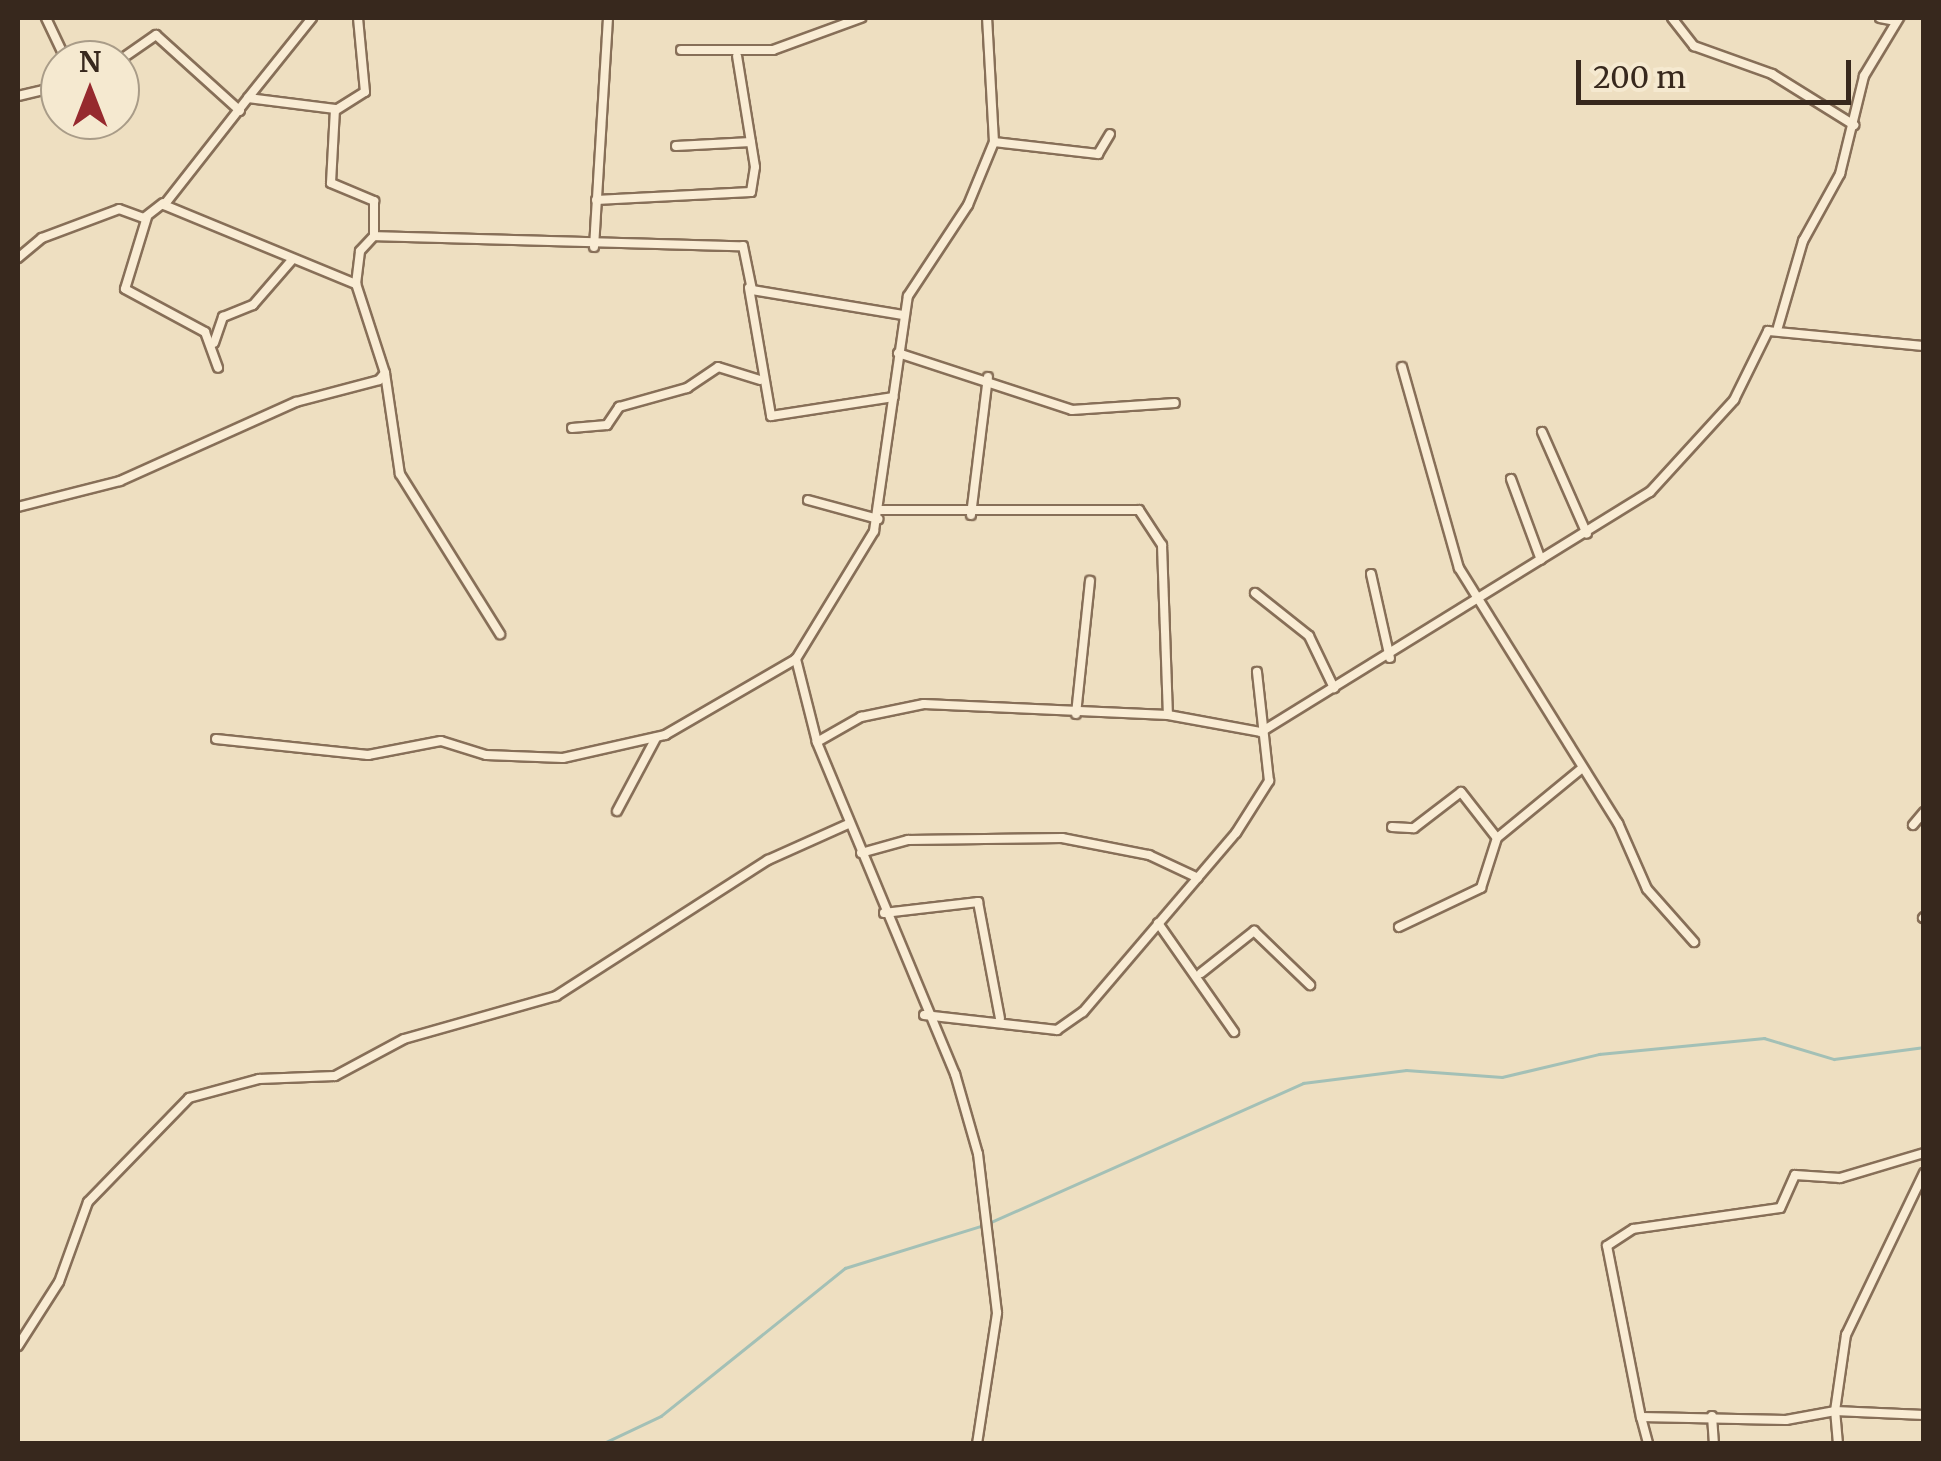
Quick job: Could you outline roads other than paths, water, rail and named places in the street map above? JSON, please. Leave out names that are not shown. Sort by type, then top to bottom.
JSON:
[{"type":"street","points":[[214,344],[188,320],[125,290],[147,216],[163,204],[312,18]]},
{"type":"street","points":[[248,98],[336,110],[365,92],[358,18]]},
{"type":"street","points":[[594,248],[608,18]]},
{"type":"street","points":[[681,50],[736,56],[861,18]]},
{"type":"street","points":[[216,739],[368,755],[442,741],[563,758],[656,738],[796,659],[879,515],[903,315],[916,274],[968,206],[994,142],[987,18]]},
{"type":"street","points":[[1672,18],[1694,46],[1772,74],[1854,125]]},
{"type":"street","points":[[1778,327],[1778,304],[1854,125],[1864,76],[1898,19],[1880,18]]},
{"type":"street","points":[[140,46],[156,35],[240,111]]},
{"type":"street","points":[[596,200],[751,192],[751,142],[736,56]]},
{"type":"street","points":[[336,110],[331,182],[374,201],[374,236],[360,251],[356,284],[385,372],[400,474],[500,634]]},
{"type":"street","points":[[994,142],[1098,154],[1110,134]]},
{"type":"street","points":[[676,146],[751,142]]},
{"type":"street","points":[[163,204],[356,284]]},
{"type":"street","points":[[18,258],[42,238],[119,209],[147,216]]},
{"type":"street","points":[[374,236],[594,248],[743,246],[760,380],[770,416],[894,397]]},
{"type":"street","points":[[218,368],[214,344],[223,318],[252,305],[292,260]]},
{"type":"street","points":[[750,288],[903,315]]},
{"type":"street","points":[[818,742],[829,729],[924,704],[1076,714],[1168,714],[1261,732],[1479,603],[1587,534],[1678,467],[1734,400],[1763,336],[1778,327],[1845,345],[1924,346]]},
{"type":"street","points":[[898,354],[988,377],[1072,410],[1175,403]]},
{"type":"street","points":[[572,428],[607,425],[620,407],[687,388],[718,367],[760,380]]},
{"type":"street","points":[[1402,367],[1444,523],[1479,603],[1581,769],[1647,889],[1694,942]]},
{"type":"street","points":[[18,507],[120,482],[385,372]]},
{"type":"street","points":[[971,515],[988,377]]},
{"type":"street","points":[[1542,432],[1587,534]]},
{"type":"street","points":[[1511,479],[1541,560]]},
{"type":"street","points":[[808,500],[879,515],[1140,510],[1164,555],[1168,714]]},
{"type":"street","points":[[1372,574],[1390,658]]},
{"type":"street","points":[[1076,714],[1090,581]]},
{"type":"street","points":[[1255,593],[1309,636],[1334,688]]},
{"type":"street","points":[[796,659],[810,720],[848,824],[976,1143],[995,1279],[978,1444]]},
{"type":"street","points":[[924,1014],[1000,1018],[1065,1028],[1198,878],[1269,781],[1256,672]]},
{"type":"street","points":[[810,720],[829,729]]},
{"type":"street","points":[[617,811],[656,738]]},
{"type":"street","points":[[1399,926],[1481,888],[1497,838],[1581,769]]},
{"type":"street","points":[[1392,827],[1414,828],[1461,792],[1497,838]]},
{"type":"street","points":[[836,823],[841,804]]},
{"type":"street","points":[[1913,825],[1924,812]]},
{"type":"street","points":[[18,1346],[58,1282],[88,1202],[189,1098],[258,1078],[335,1076],[431,1030],[556,996],[836,823],[848,824]]},
{"type":"street","points":[[861,854],[908,840],[1062,838],[1150,855],[1198,878]]},
{"type":"street","points":[[884,914],[978,902],[1000,1018]]},
{"type":"street","points":[[1158,923],[1201,974],[1234,1032]]},
{"type":"street","points":[[1201,974],[1254,932],[1310,985]]},
{"type":"street","points":[[1648,1444],[1607,1246],[1633,1229],[1780,1208],[1795,1175],[1840,1178],[1924,1153]]},
{"type":"street","points":[[1838,1444],[1835,1411],[1846,1335],[1924,1173]]},
{"type":"street","points":[[1641,1417],[1786,1420],[1835,1411],[1924,1415]]},
{"type":"street","points":[[1712,1416],[1714,1444]]},
{"type":"waterway","points":[[989,1223],[1303,1083],[1406,1070],[1502,1077],[1599,1054],[1764,1038],[1834,1059],[1924,1047]]},
{"type":"waterway","points":[[602,1444],[661,1416],[845,1268],[981,1226]]}]
